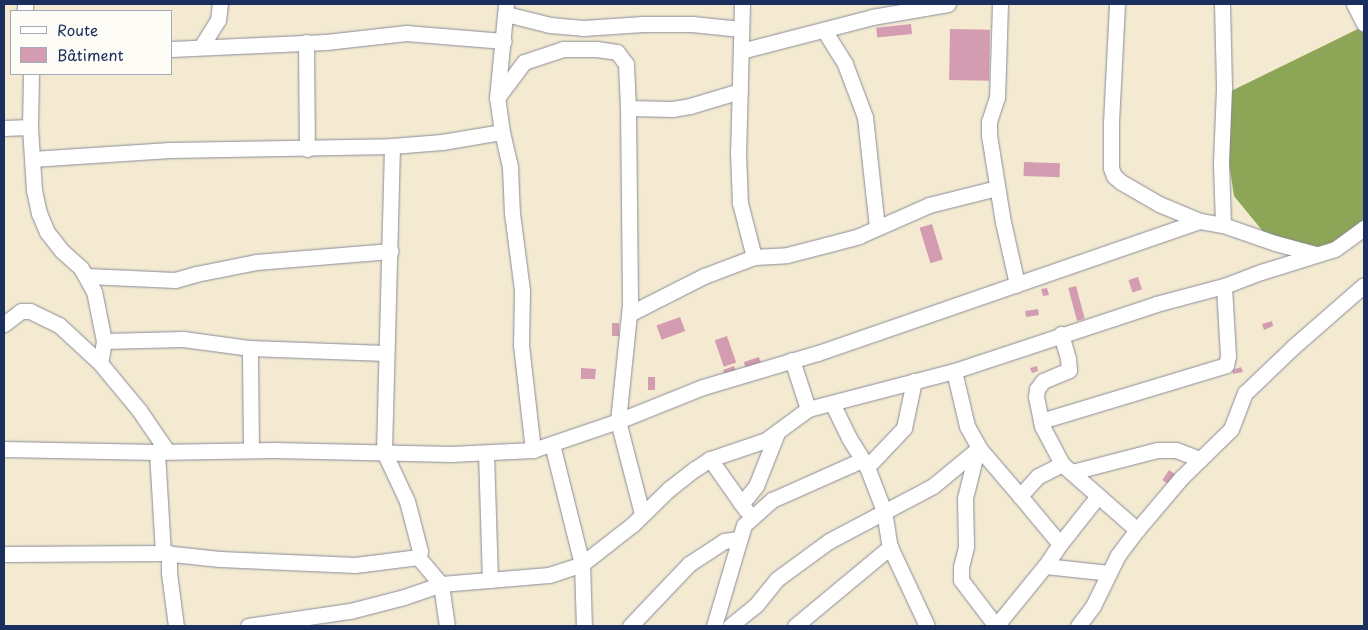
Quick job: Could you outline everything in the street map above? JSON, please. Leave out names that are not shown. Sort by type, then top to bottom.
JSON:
[{"type":"street","points":[[201,47],[218,20],[220,4]]},
{"type":"street","points":[[742,4],[738,152],[740,203],[754,257]]},
{"type":"street","points":[[741,52],[872,17],[948,4]]},
{"type":"street","points":[[1000,4],[996,97],[989,121],[988,135],[1017,284]]},
{"type":"street","points":[[1117,4],[1111,123],[1111,168],[1114,176],[1159,204],[1200,220],[1223,225],[1274,243],[1316,254]]},
{"type":"street","points":[[1222,4],[1224,88],[1221,164],[1223,225]]},
{"type":"street","points":[[533,450],[521,345],[522,290],[512,213],[510,168],[497,98],[506,9],[550,25],[582,28],[672,24],[741,29]]},
{"type":"street","points":[[824,30],[845,64],[865,117],[877,227]]},
{"type":"street","points":[[172,49],[306,42],[406,33],[504,41]]},
{"type":"street","points":[[306,42],[307,149]]},
{"type":"street","points":[[497,98],[524,62],[563,49],[596,48],[617,52],[626,64],[629,314],[618,421],[642,514]]},
{"type":"street","points":[[31,75],[30,127],[34,190],[39,213],[46,232],[86,276],[94,291],[104,341],[100,363]]},
{"type":"street","points":[[628,108],[672,109],[690,106],[740,91]]},
{"type":"street","points":[[4,128],[30,127]]},
{"type":"street","points":[[32,159],[170,150],[392,146],[442,142],[502,132]]},
{"type":"street","points":[[4,554],[166,553],[220,559],[355,565],[416,559],[418,557],[420,551],[407,501],[384,452],[385,353],[391,250],[392,146]]},
{"type":"street","points":[[629,314],[704,276],[754,257],[796,253],[859,236],[929,205],[997,188]]},
{"type":"street","points":[[4,449],[486,453],[533,450],[618,421],[703,387],[818,354],[1200,220]]},
{"type":"street","points":[[248,626],[350,611],[404,597],[441,584],[549,574],[582,564],[642,514],[669,488],[710,459],[756,445],[778,433],[808,409],[954,371],[1156,304],[1224,286],[1335,249],[1364,228]]},
{"type":"street","points":[[86,276],[175,280],[256,262],[391,250]]},
{"type":"street","points":[[1078,626],[1092,606],[1118,555],[1137,530],[1200,459],[1231,429],[1245,393],[1293,347],[1364,285]]},
{"type":"street","points":[[1041,421],[1226,365],[1228,349],[1224,286]]},
{"type":"street","points":[[4,324],[16,313],[30,311],[59,324],[100,363],[139,410],[162,451],[166,553],[176,626]]},
{"type":"street","points":[[1062,334],[1069,370],[1043,381],[1037,389],[1036,397],[1041,421],[1055,453],[1067,468],[1137,530]]},
{"type":"street","points":[[104,341],[182,339],[250,348],[385,353]]},
{"type":"street","points":[[250,348],[251,450]]},
{"type":"street","points":[[792,360],[808,409]]},
{"type":"street","points":[[954,371],[964,419],[978,449],[1060,544]]},
{"type":"street","points":[[714,626],[744,525],[772,500],[865,463],[904,428],[914,382]]},
{"type":"street","points":[[832,403],[865,463],[884,511],[890,547],[927,626]]},
{"type":"street","points":[[740,502],[756,486],[778,433]]},
{"type":"street","points":[[552,444],[582,564],[584,626]]},
{"type":"street","points":[[730,626],[756,605],[777,579],[829,541],[933,486],[978,449]]},
{"type":"street","points":[[978,449],[965,498],[966,547],[961,566],[961,580],[996,626],[1045,566],[1098,496]]},
{"type":"street","points":[[1020,496],[1038,476],[1067,468],[1157,450],[1182,451],[1200,459]]},
{"type":"street","points":[[486,453],[490,580]]},
{"type":"street","points":[[710,459],[752,517]]},
{"type":"street","points":[[630,626],[689,564],[724,541],[739,539]]},
{"type":"street","points":[[795,626],[890,547]]},
{"type":"street","points":[[418,557],[441,584],[448,626]]},
{"type":"street","points":[[1045,566],[1109,573]]},
{"type":"green space","points":[[1364,26],[1364,230],[1347,241],[1302,250],[1270,240],[1234,196],[1219,97]]},
{"type":"building","points":[[911,24],[912,34],[877,38],[876,28]]},
{"type":"building","points":[[950,29],[990,30],[989,81],[949,80]]},
{"type":"building","points":[[1024,162],[1060,163],[1059,177],[1024,176]]},
{"type":"building","points":[[932,224],[943,259],[930,263],[920,228]]},
{"type":"building","points":[[1138,277],[1142,289],[1133,292],[1128,280]]},
{"type":"building","points":[[1076,286],[1085,319],[1077,321],[1068,288]]},
{"type":"building","points":[[1047,288],[1049,295],[1043,296],[1041,289]]},
{"type":"building","points":[[1038,309],[1039,315],[1026,317],[1025,311]]},
{"type":"building","points":[[680,317],[685,331],[662,340],[657,326]]},
{"type":"building","points":[[1272,321],[1273,326],[1264,330],[1262,324]]},
{"type":"building","points":[[612,323],[619,323],[619,336],[612,336]]},
{"type":"building","points":[[727,336],[736,362],[724,367],[715,340]]},
{"type":"building","points":[[759,357],[761,363],[746,368],[744,362]]},
{"type":"building","points":[[734,366],[736,371],[725,376],[723,370]]},
{"type":"building","points":[[1037,366],[1038,371],[1032,373],[1030,368]]},
{"type":"building","points":[[1241,367],[1243,372],[1233,374],[1232,370]]},
{"type":"building","points":[[581,368],[596,369],[595,379],[581,379]]},
{"type":"building","points":[[648,377],[655,377],[655,390],[648,390]]},
{"type":"building","points":[[1169,470],[1175,474],[1168,484],[1162,480]]}]
